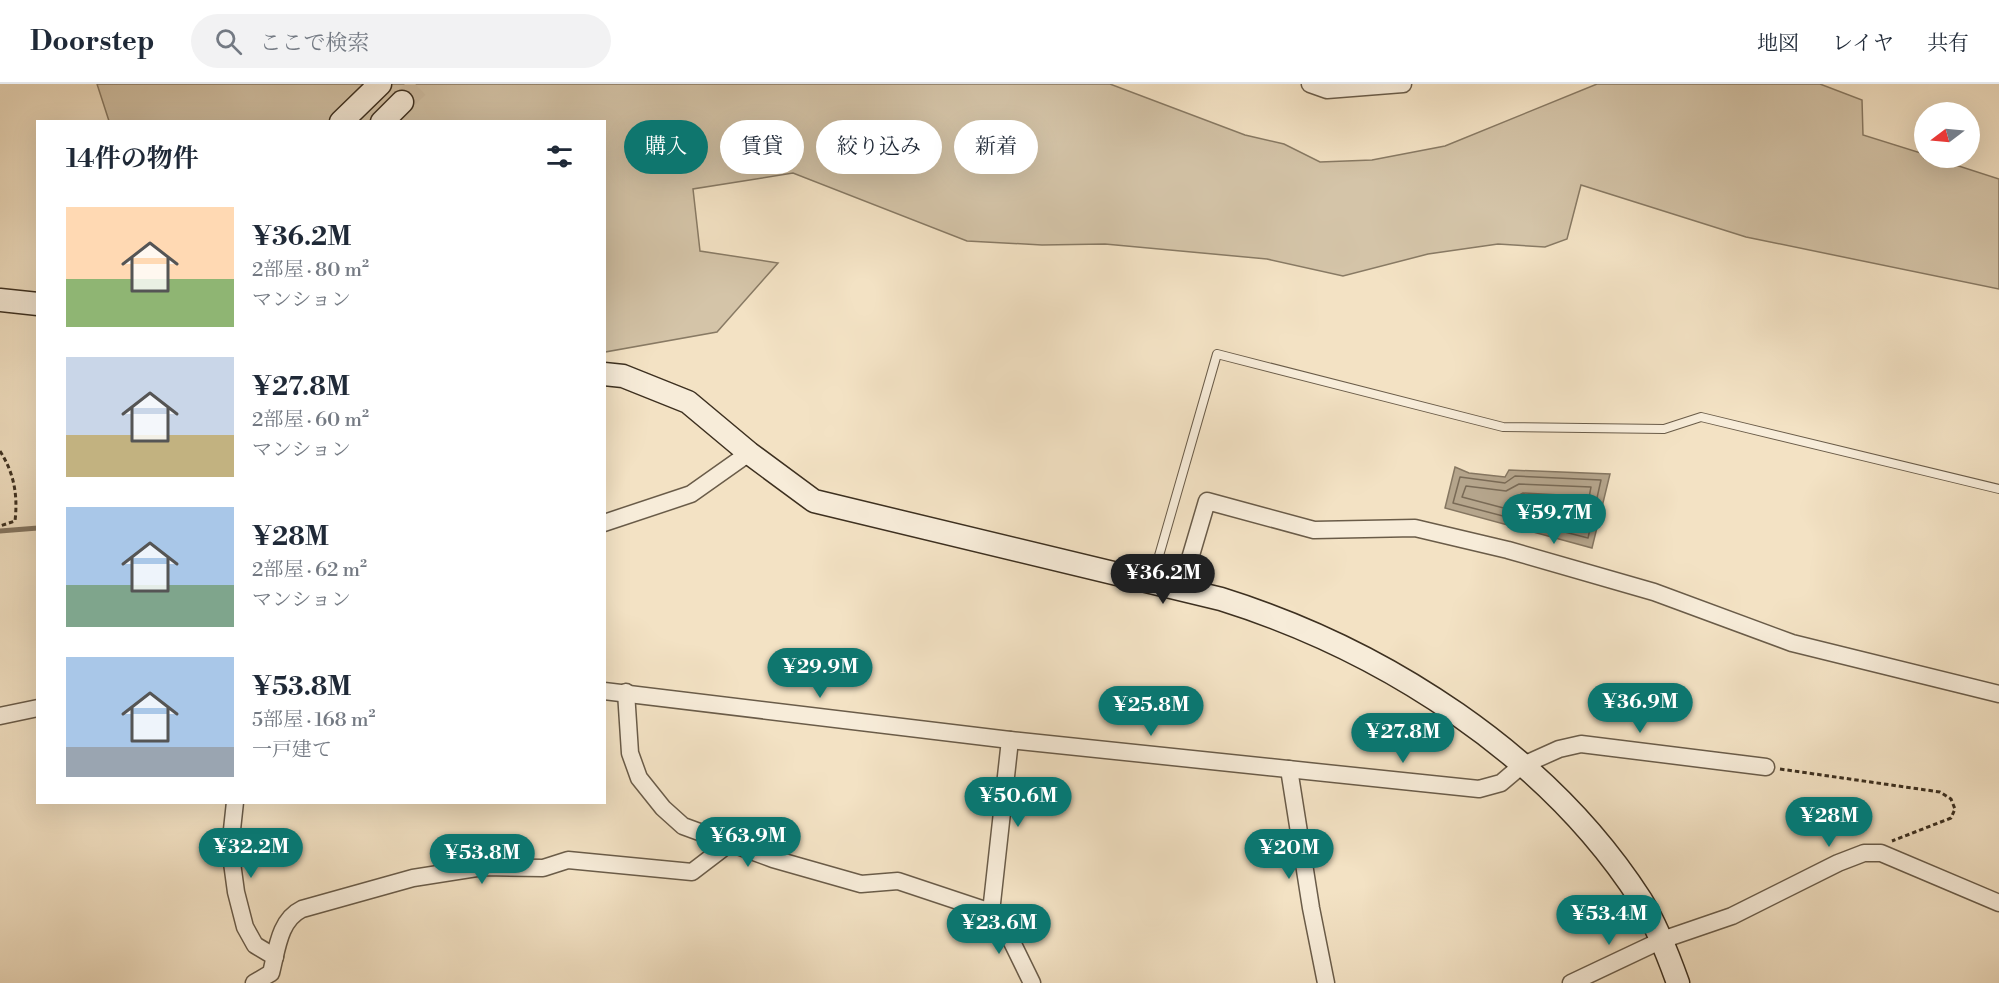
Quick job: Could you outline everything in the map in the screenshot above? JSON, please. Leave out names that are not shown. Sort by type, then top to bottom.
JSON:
[{"type":"street","points":[[343,120],[380,84]]},
{"type":"street","points":[[1310,84],[1327,90],[1403,84]]},
{"type":"street","points":[[384,120],[402,102]]},
{"type":"street","points":[[0,300],[36,304]]},
{"type":"street","points":[[606,374],[623,376],[688,402],[749,453],[814,501],[1182,589],[1276,616],[1340,644],[1464,718],[1521,766],[1577,819],[1614,863],[1642,902],[1662,940],[1678,983]]},
{"type":"street","points":[[606,522],[691,494],[749,453]]},
{"type":"street","points":[[1182,589],[1207,501],[1314,531],[1415,528],[1654,592],[1792,643],[1999,694]]},
{"type":"street","points":[[606,691],[1010,740],[1479,789],[1501,783],[1521,766],[1559,748],[1581,744],[1766,767]]},
{"type":"street","points":[[626,692],[630,753],[639,778],[663,808],[684,826],[773,859],[861,884],[898,881],[991,912],[1010,938],[1032,983]]},
{"type":"street","points":[[0,716],[36,708]]},
{"type":"street","points":[[991,912],[1010,740]]},
{"type":"street","points":[[1289,769],[1311,908],[1326,983]]},
{"type":"street","points":[[235,804],[230,848],[238,904],[245,927],[255,945],[275,957]]},
{"type":"street","points":[[254,983],[271,973],[285,922],[291,914],[413,878],[483,867],[543,868],[568,860],[692,872],[730,843]]},
{"type":"street","points":[[1571,983],[1662,940],[1732,916],[1838,863],[1864,853],[1881,853],[1999,903]]},
{"type":"lane","points":[[1152,581],[1217,354],[1503,427],[1664,429],[1701,417],[1999,489]]},
{"type":"path","points":[[0,451],[10,468],[17,500],[15,521],[0,526]]},
{"type":"path","points":[[1766,767],[1940,792],[1951,799],[1955,809],[1951,818],[1892,841],[1881,853]]},
{"type":"shaded area","points":[[97,84],[1110,84],[1245,135],[1284,144],[1320,162],[1372,160],[1445,146],[1597,84],[1820,84],[1862,100],[1863,135],[1914,151],[1914,168],[1965,168],[1999,179],[1999,289],[1746,237],[1581,185],[1567,239],[1545,247],[1498,244],[1428,254],[1343,276],[1267,259],[1105,244],[1042,245],[967,241],[796,174],[804,174],[804,120],[720,120],[720,174],[787,174],[693,189],[700,251],[778,263],[717,332],[606,352],[606,120],[109,120]]},
{"type":"water","points":[[1455,467],[1469,473],[1505,477],[1509,470],[1610,474],[1592,548],[1445,508]]},
{"type":"waterway","points":[[0,531],[36,528]]},
{"type":"tunnel","points":[[402,102],[421,84]]}]
